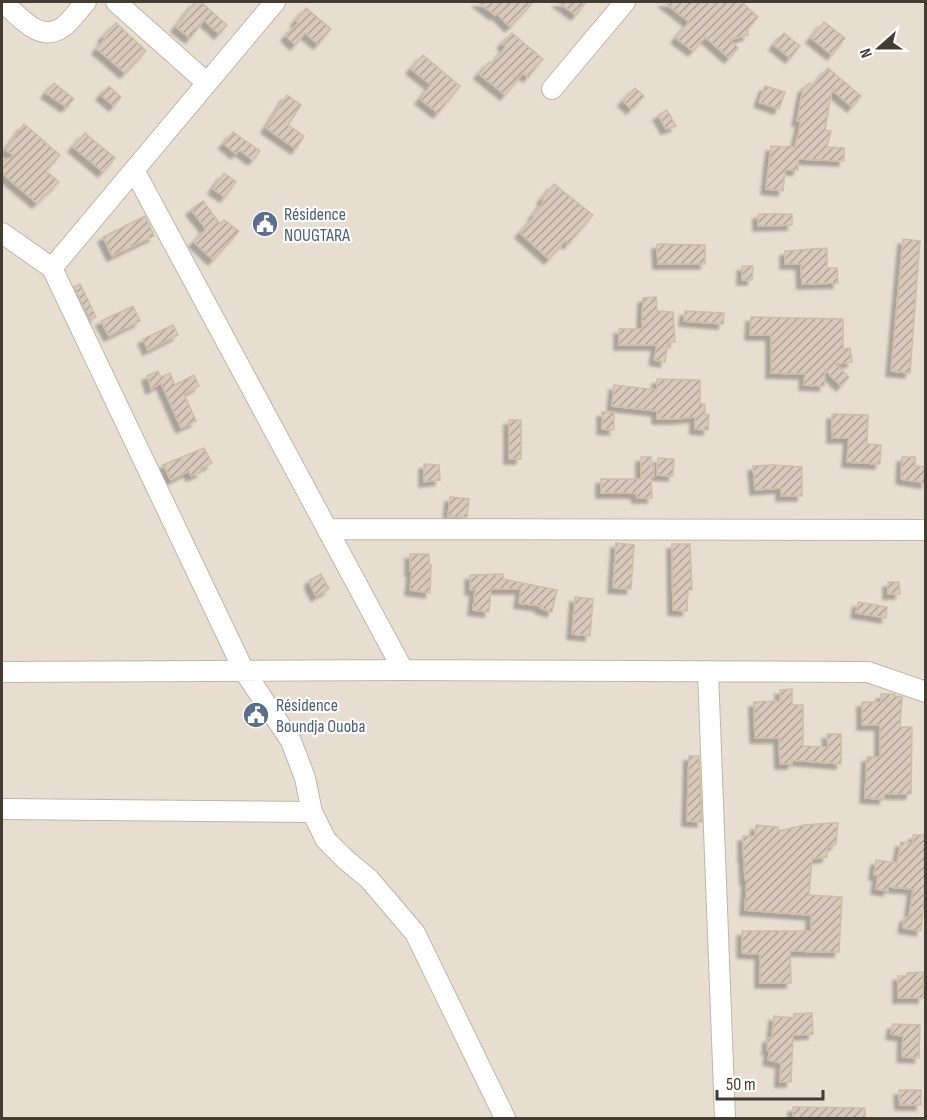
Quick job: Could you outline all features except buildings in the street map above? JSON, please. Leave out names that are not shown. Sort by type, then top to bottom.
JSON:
[{"type":"street","points":[[3,2],[36,31],[50,33],[63,27],[86,2]]},
{"type":"street","points":[[116,2],[207,82]]},
{"type":"street","points":[[52,268],[275,2]]},
{"type":"street","points":[[552,89],[624,2]]},
{"type":"street","points":[[134,170],[403,670]]},
{"type":"street","points":[[2,233],[52,268],[244,671],[291,741],[305,778],[312,812],[326,840],[369,879],[415,933],[505,1119]]},
{"type":"street","points":[[329,529],[926,530]]},
{"type":"street","points":[[2,672],[403,670],[868,672],[926,692]]},
{"type":"street","points":[[708,672],[725,1119]]},
{"type":"street","points":[[2,809],[312,812]]},
{"type":"shaded area","points":[[2,2],[925,2],[925,1118],[2,1118]]},
{"type":"place","name":"Résidence NOUGTARA","points":[[265,224]]},
{"type":"place","name":"Résidence Boundja Ouoba","points":[[256,715]]}]
